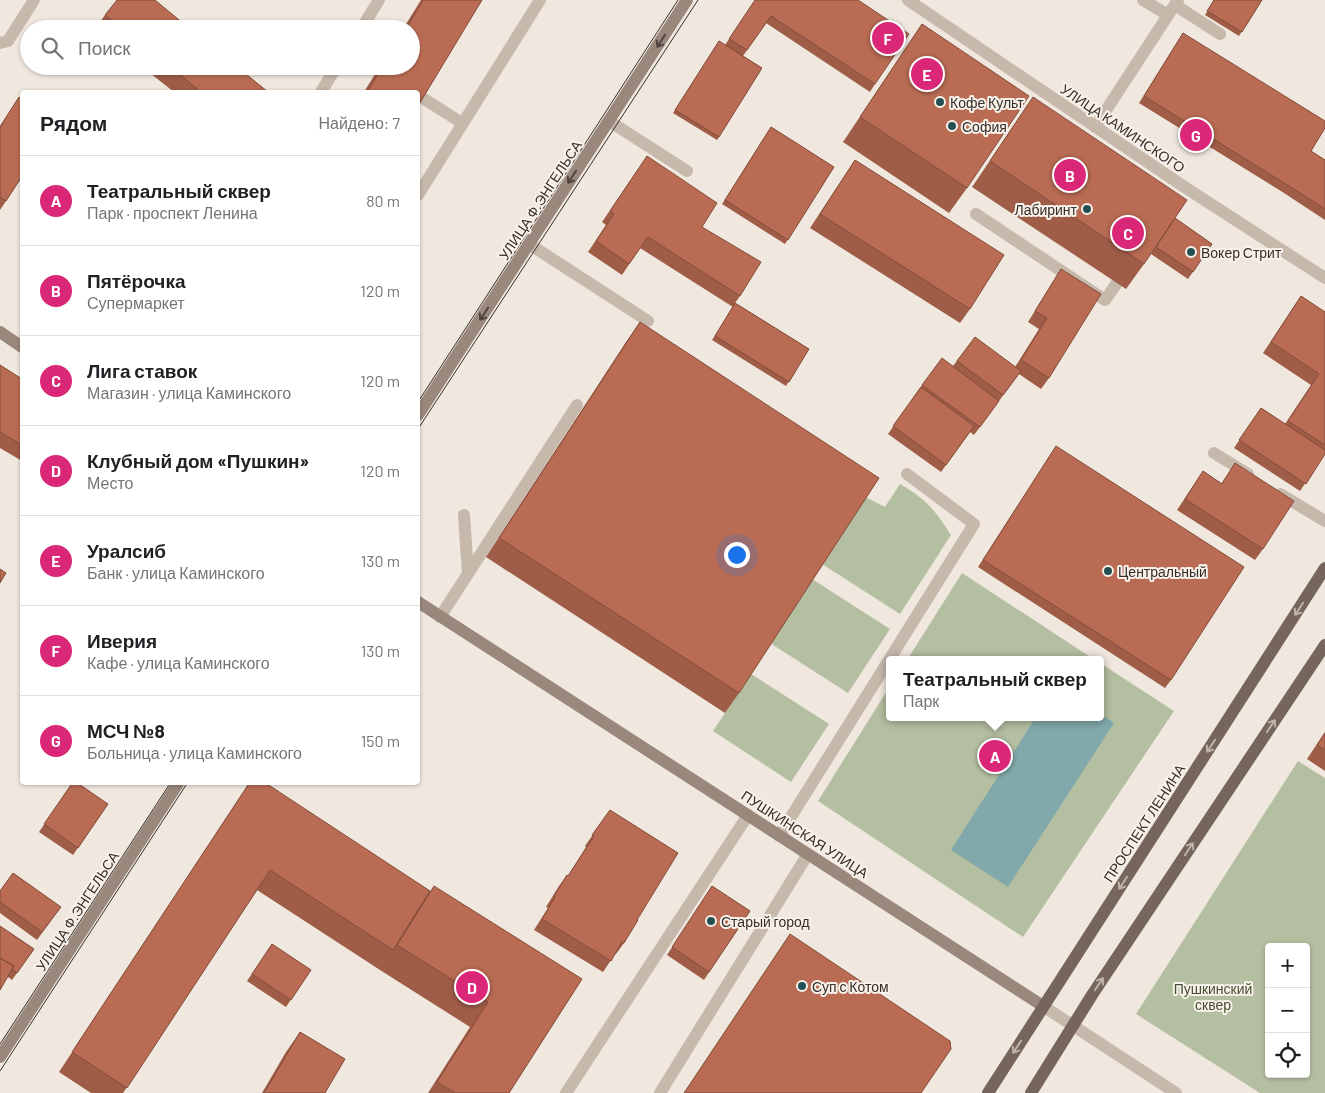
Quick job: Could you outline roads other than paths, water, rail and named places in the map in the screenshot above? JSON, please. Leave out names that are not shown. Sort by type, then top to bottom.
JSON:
[{"type":"main road","name":"ПРОСПЕКТ ЛЕНИНА","points":[[988,1093],[1325,568]]},
{"type":"main road","points":[[1031,1093],[1073,1025],[1325,645]]},
{"type":"street","points":[[21,20],[34,0]]},
{"type":"street","points":[[367,20],[379,0]]},
{"type":"street","points":[[420,192],[540,0]]},
{"type":"street","name":"УЛИЦА Ф.ЭНГЕЛЬСА","points":[[420,413],[687,0]]},
{"type":"street","name":"УЛИЦА КАМИНСКОГО","points":[[908,0],[1183,186],[1325,278]]},
{"type":"street","points":[[1142,0],[1174,7],[1220,34]]},
{"type":"street","points":[[1095,127],[1174,7]]},
{"type":"street","points":[[0,43],[8,41],[20,22]]},
{"type":"street","points":[[322,90],[332,75]]},
{"type":"street","points":[[421,97],[462,123]]},
{"type":"street","points":[[609,121],[687,171]]},
{"type":"street","points":[[1174,199],[1183,186]]},
{"type":"street","points":[[976,214],[1106,300],[1117,283]]},
{"type":"street","points":[[529,244],[648,321]]},
{"type":"street","points":[[0,332],[20,346]]},
{"type":"street","points":[[440,617],[578,405]]},
{"type":"street","points":[[1214,453],[1325,521]]},
{"type":"street","points":[[892,656],[974,524],[907,474]]},
{"type":"street","points":[[464,515],[468,574]]},
{"type":"street","name":"ПУШКИНСКАЯ УЛИЦА","points":[[420,603],[1176,1093]]},
{"type":"street","points":[[780,836],[886,666]]},
{"type":"street","name":"УЛИЦА Ф.ЭНГЕЛЬСА","points":[[0,1057],[177,785]]},
{"type":"street","points":[[566,1093],[748,815]]},
{"type":"street","points":[[660,1093],[808,854]]},
{"type":"water","points":[[1104,717],[1114,723],[1008,887],[951,850],[1033,721],[1104,721]]},
{"type":"tram line","points":[[420,399],[678,0]]},
{"type":"tram line","points":[[420,426],[698,0]]},
{"type":"tram line","points":[[0,1044],[169,785]]},
{"type":"tram line","points":[[0,1071],[186,785]]},
{"type":"place","name":"Иверия","points":[[888,38]]},
{"type":"place","name":"Уралсиб","points":[[927,74]]},
{"type":"place","name":"Кофе Культ","points":[[940,102]]},
{"type":"place","name":"София","points":[[952,126]]},
{"type":"place","name":"МСЧ №8","points":[[1196,135]]},
{"type":"place","name":"Пятёрочка","points":[[1070,175]]},
{"type":"place","name":"Лабиринт","points":[[1087,209]]},
{"type":"place","name":"Лига ставок","points":[[1128,233]]},
{"type":"place","name":"Вокер Стрит","points":[[1191,252]]},
{"type":"place","name":"Центральный","points":[[1108,571]]},
{"type":"place","name":"Театральный сквер","points":[[995,756]]},
{"type":"place","name":"Старый город","points":[[711,921]]},
{"type":"place","name":"Суп с Котом","points":[[802,986]]},
{"type":"place","name":"Клубный дом «Пушкин»","points":[[472,987]]},
{"type":"park label","name":"Пушкинский сквер","points":[[1213,996]]}]
